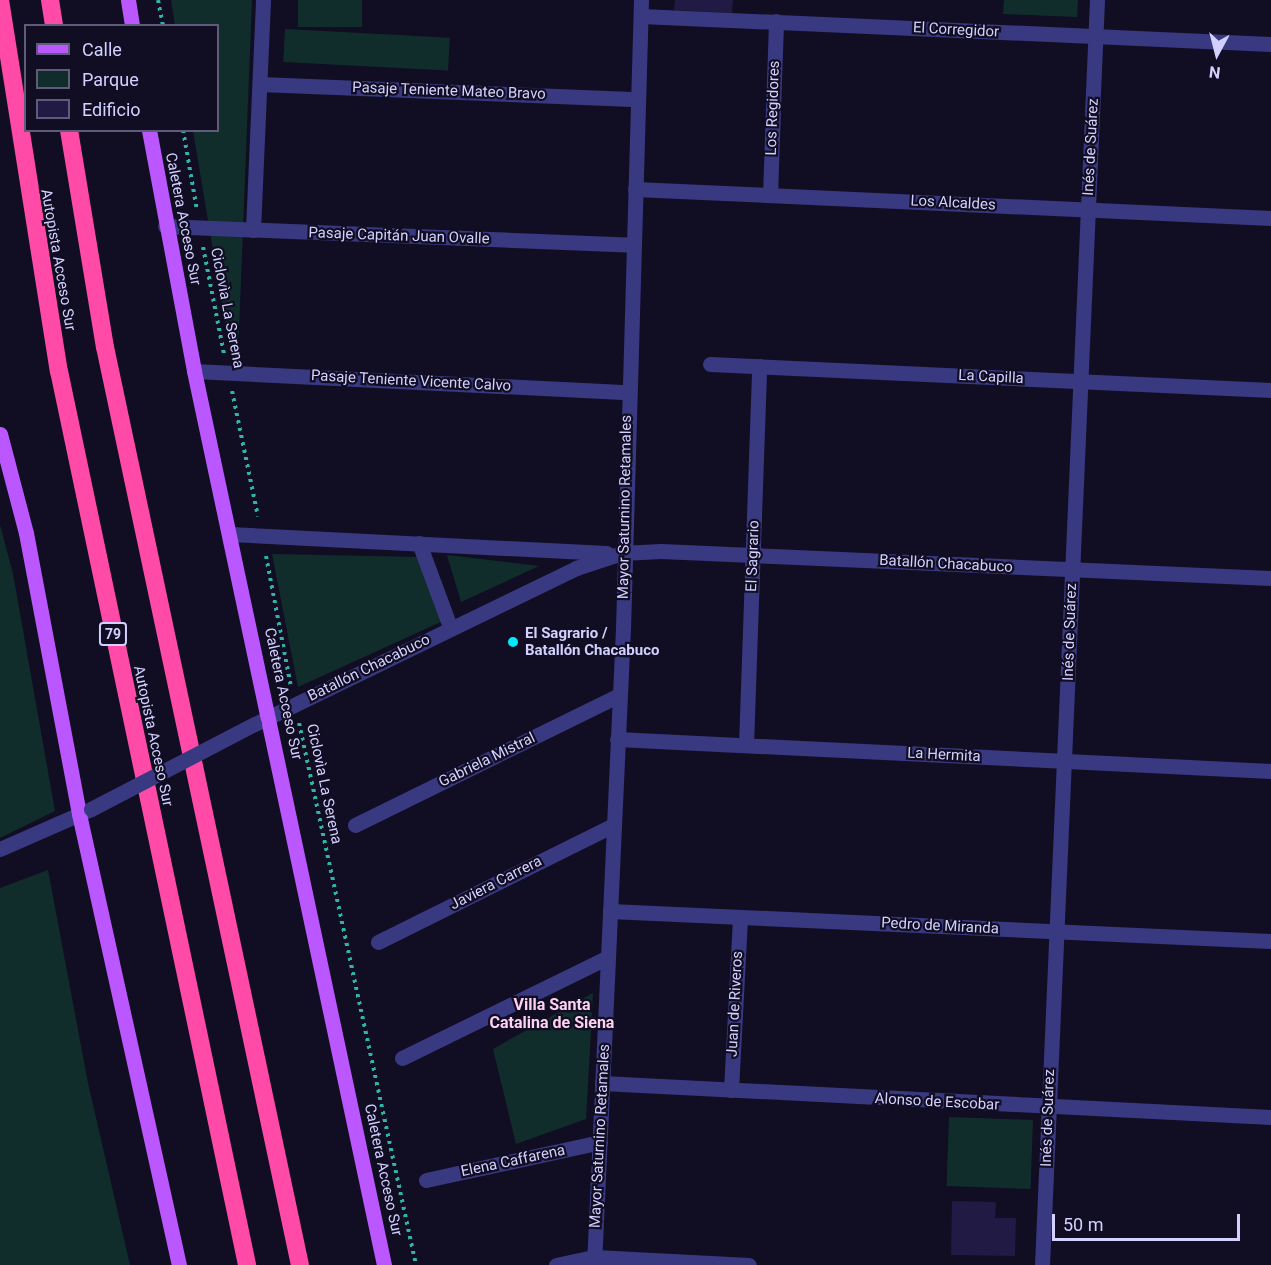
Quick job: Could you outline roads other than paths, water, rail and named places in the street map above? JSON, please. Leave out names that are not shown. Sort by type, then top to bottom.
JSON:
[{"type":"highway","name":"Autopista Acceso Sur","points":[[0,0],[61,382],[247,1265]]},
{"type":"highway","points":[[50,0],[54,24]]},
{"type":"highway","name":"Autopista Acceso Sur","points":[[69,132],[105,347],[300,1265]]},
{"type":"main road","points":[[128,0],[132,24]]},
{"type":"main road","name":"Caletera Acceso Sur","points":[[148,132],[194,371],[270,717],[384,1265]]},
{"type":"main road","points":[[0,434],[40,600],[179,1265]]},
{"type":"street","points":[[253,230],[263,0]]},
{"type":"street","name":"Inés de Suárez","points":[[1042,1265],[1097,0]]},
{"type":"street","name":"El Corregidor","points":[[641,8],[776,21],[1271,44]]},
{"type":"street","name":"Mayor Saturnino Retamales","points":[[594,1261],[618,739],[627,392],[641,8]]},
{"type":"street","name":"Los Regidores","points":[[770,195],[776,21]]},
{"type":"street","name":"Pasaje Teniente Mateo Bravo","points":[[260,84],[638,99]]},
{"type":"street","name":"Los Alcaldes","points":[[635,189],[1271,218]]},
{"type":"street","name":"Pasaje Capitán Juan Ovalle","points":[[165,226],[633,245]]},
{"type":"street","name":"La Capilla","points":[[710,364],[1271,390]]},
{"type":"street","name":"El Sagrario","points":[[746,746],[759,366]]},
{"type":"street","name":"Pasaje Teniente Vicente Calvo","points":[[194,371],[627,392]]},
{"type":"street","name":"Batallón Chacabuco","points":[[230,534],[622,553],[753,555],[1271,578]]},
{"type":"street","points":[[419,543],[450,627]]},
{"type":"street","name":"Batallón Chacabuco","points":[[0,849],[85,811],[450,627],[590,562],[622,553]]},
{"type":"street","name":"Gabriela Mistral","points":[[355,825],[619,695]]},
{"type":"street","name":"La Hermita","points":[[618,739],[1271,771]]},
{"type":"street","name":"Javiera Carrera","points":[[378,942],[614,825]]},
{"type":"street","name":"Pedro de Miranda","points":[[610,911],[1271,941]]},
{"type":"street","name":"Juan de Riveros","points":[[731,1090],[740,917]]},
{"type":"street","points":[[402,1058],[608,957]]},
{"type":"street","name":"Alonso de Escobar","points":[[602,1083],[1049,1108],[1271,1117]]},
{"type":"street","name":"Elena Caffarena","points":[[426,1180],[600,1142]]},
{"type":"street","points":[[556,1265],[594,1261],[749,1265]]},
{"type":"place","name":"El Sagrario / Batallón Chacabuco","points":[[513,642]]},
{"type":"district","name":"Villa Santa Catalina de Siena","points":[[552,1014]]}]
